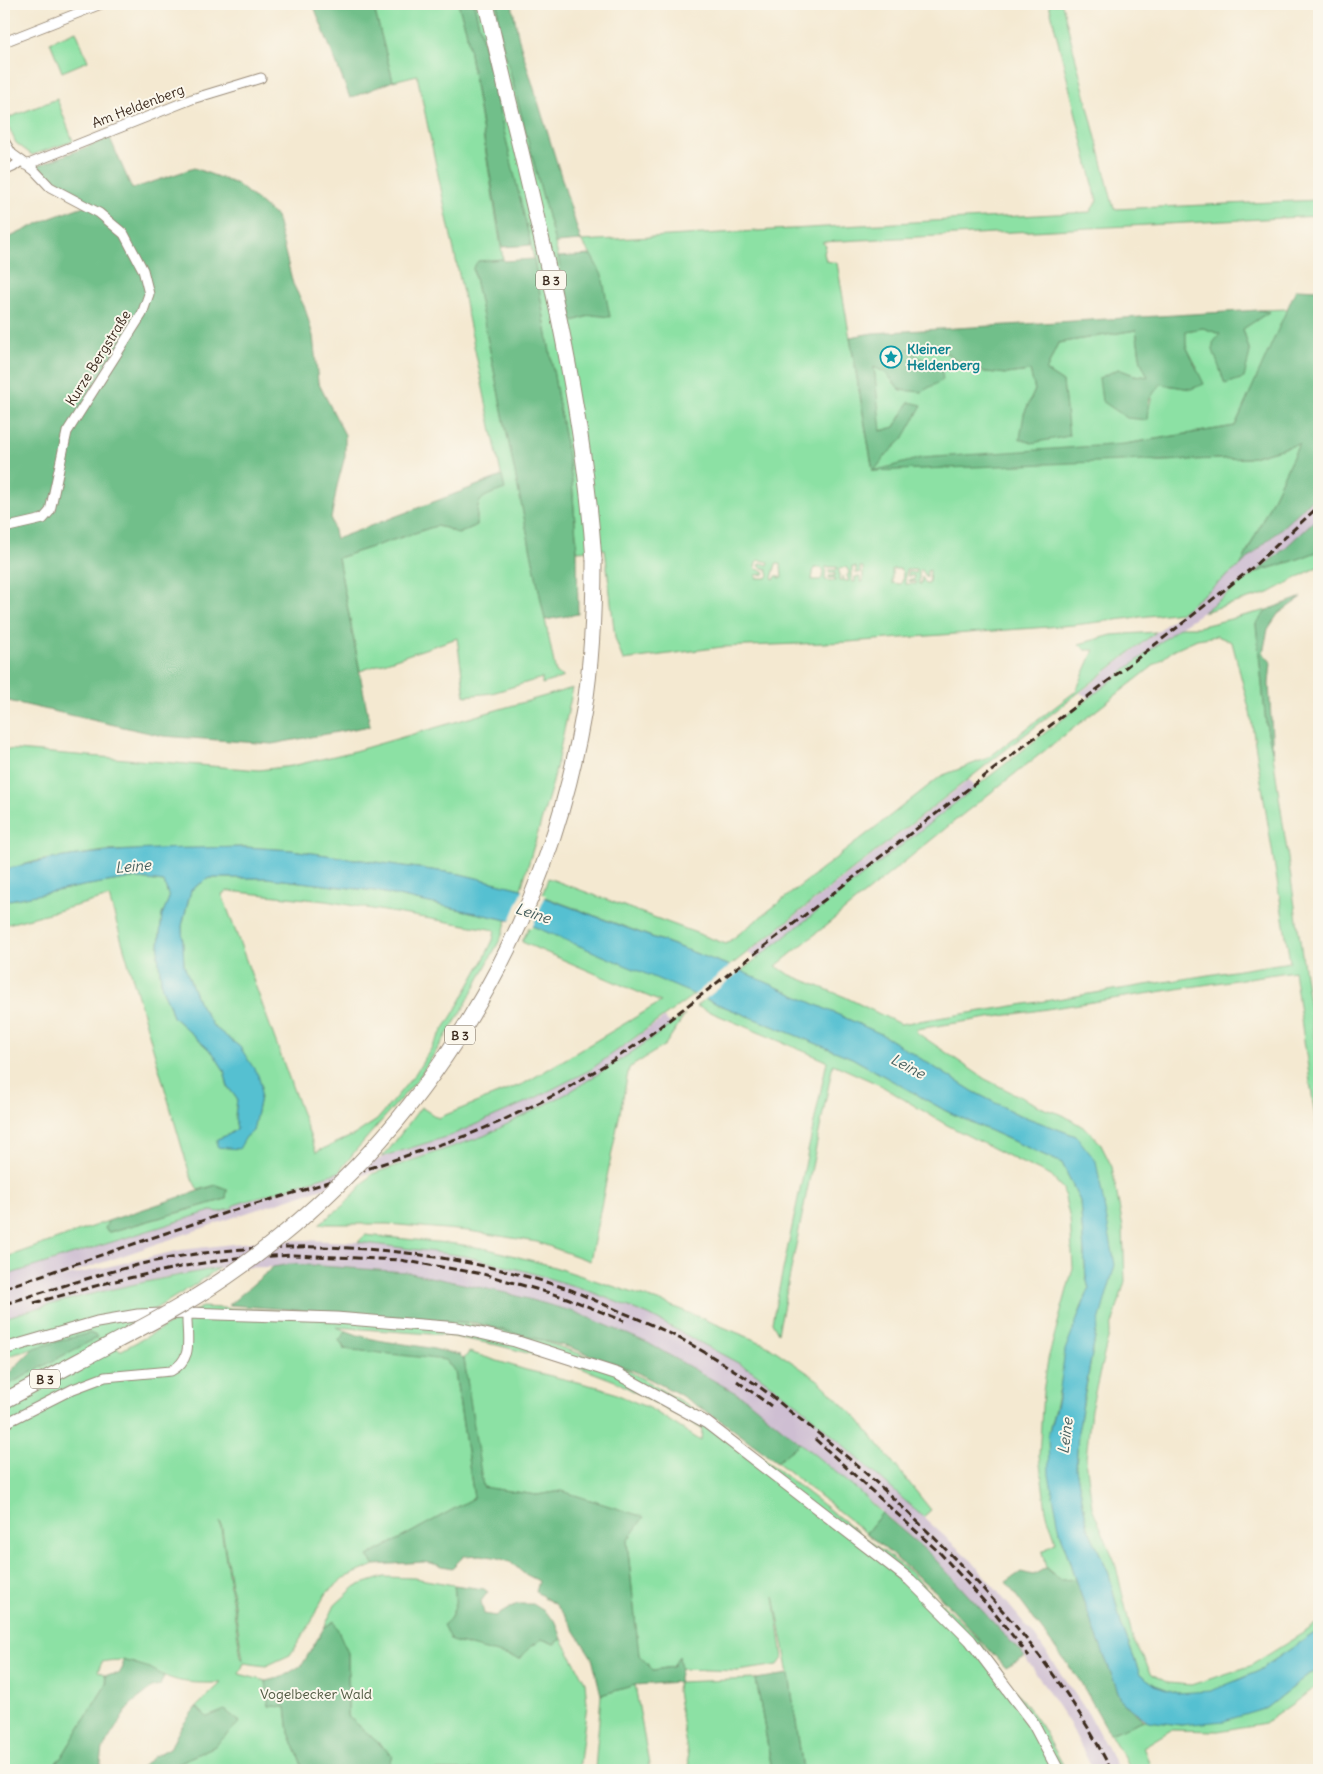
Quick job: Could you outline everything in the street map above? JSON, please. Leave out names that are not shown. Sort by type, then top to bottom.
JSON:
[{"type":"main road","name":"B 3","points":[[4,1401],[164,1316],[211,1288],[293,1227],[338,1185],[411,1105],[453,1046],[477,1008],[507,953],[536,887],[560,817],[578,744],[586,699],[592,634],[594,560],[588,483],[577,410],[549,267],[486,4]]},
{"type":"street","points":[[4,42],[101,4]]},
{"type":"street","name":"Am Heldenberg","points":[[4,171],[192,99],[261,78]]},
{"type":"street","name":"Kurze Bergstraße","points":[[4,141],[12,154],[34,170],[50,187],[99,213],[124,234],[143,270],[149,294],[142,314],[68,432],[50,511],[43,519],[4,528]]},
{"type":"street","points":[[4,1349],[104,1321],[138,1315],[187,1313],[336,1318],[458,1328],[515,1341],[618,1374],[707,1423],[910,1580],[970,1640],[1033,1723],[1058,1770]]},
{"type":"street","points":[[4,1424],[73,1389],[105,1377],[170,1371],[180,1366],[188,1353],[187,1313]]},
{"type":"shaded area","points":[[1319,491],[1319,516],[1283,550],[1203,612],[1180,627],[1090,698],[1080,693],[1241,565]]},
{"type":"shaded area","points":[[969,780],[976,789],[757,959],[748,953]]},
{"type":"shaded area","points":[[664,1018],[672,1025],[628,1055],[568,1093],[484,1136],[249,1212],[58,1278],[181,1250],[250,1242],[300,1240],[358,1242],[465,1256],[525,1271],[584,1289],[649,1315],[751,1370],[800,1406],[972,1561],[1034,1635],[1088,1713],[1119,1770],[1093,1770],[1069,1723],[1025,1657],[932,1556],[854,1487],[748,1400],[648,1343],[575,1312],[506,1293],[406,1272],[291,1264],[273,1267],[219,1268],[161,1278],[93,1293],[4,1318],[4,1276],[211,1211],[220,1212],[234,1205],[452,1135],[533,1099],[590,1070]]},
{"type":"green space","points":[[313,4],[373,4],[393,81],[350,98]]},
{"type":"green space","points":[[373,4],[458,4],[466,29],[503,259],[479,261],[473,268],[556,673],[564,677],[542,684],[542,678],[492,693],[465,696],[457,638],[360,671],[338,558],[436,526],[446,528],[458,534],[477,525],[477,509],[481,500],[504,488],[417,75],[393,81]]},
{"type":"green space","points":[[458,4],[474,4],[531,245],[502,247],[466,29]]},
{"type":"green space","points":[[474,4],[498,4],[498,26],[555,243],[573,321],[592,315],[610,316],[591,255],[581,241],[1090,212],[1097,201],[1049,4],[1062,4],[1114,209],[1319,200],[1319,216],[822,242],[826,246],[824,253],[826,261],[837,263],[873,471],[903,439],[909,402],[895,427],[880,431],[874,366],[886,373],[901,390],[941,367],[922,359],[906,349],[935,346],[975,371],[1007,374],[1030,371],[1035,390],[1024,414],[1065,404],[1063,382],[1046,371],[1058,343],[1136,330],[1141,362],[1149,377],[1134,375],[1118,369],[1146,420],[1152,395],[1160,384],[1191,389],[1197,367],[1186,346],[1185,331],[1203,328],[1221,334],[1221,371],[1225,384],[1250,352],[1243,329],[1268,312],[1259,310],[1288,309],[1235,426],[1125,444],[1146,460],[1159,461],[1248,458],[1299,444],[1241,565],[1181,612],[1074,625],[848,642],[722,647],[623,660],[615,638],[605,549],[577,551],[572,481],[534,259]],"holes":[[[760,560],[769,562],[768,565],[762,563],[759,565],[767,569],[769,576],[766,578],[756,578],[756,575],[765,574],[764,571],[756,569],[757,561]],[[776,564],[781,564],[782,578],[776,576],[775,579],[772,578]],[[826,567],[837,567],[836,570],[829,570],[829,573],[835,573],[835,576],[829,576],[829,578],[835,578],[835,581],[825,580]],[[846,567],[849,572],[847,576],[849,581],[845,581],[842,576],[842,581],[839,581],[839,568]],[[852,567],[856,567],[856,573],[860,573],[860,567],[863,567],[863,582],[860,582],[860,577],[855,577],[855,582],[852,582]],[[814,568],[821,568],[823,571],[820,580],[812,580]],[[892,569],[900,569],[903,572],[900,584],[892,583]],[[906,570],[916,570],[916,573],[908,572],[908,576],[914,576],[914,580],[908,581],[916,582],[916,584],[905,584]],[[919,570],[922,570],[927,578],[927,571],[930,570],[929,584],[926,584],[922,577],[921,584],[919,584]]]},
{"type":"green space","points":[[498,4],[512,4],[519,40],[581,241],[555,243],[498,26]]},
{"type":"green space","points":[[76,31],[88,61],[62,72],[50,42]]},
{"type":"green space","points":[[57,99],[73,141],[32,155],[16,143],[5,119]]},
{"type":"green space","points":[[110,138],[132,189],[194,168],[237,184],[276,216],[293,284],[305,308],[313,336],[318,382],[345,435],[345,456],[331,519],[336,539],[502,476],[505,489],[490,494],[481,500],[477,509],[477,525],[458,534],[446,528],[436,526],[338,558],[370,726],[272,744],[163,736],[4,700],[4,240],[48,219],[89,204],[37,166]]},
{"type":"green space","points":[[591,255],[602,275],[610,317],[592,315],[573,321],[558,257]]},
{"type":"green space","points":[[503,259],[504,261],[534,259],[572,481],[577,551],[578,614],[545,620],[473,268],[478,261]]},
{"type":"green space","points":[[1296,289],[1319,290],[1319,491],[1241,565],[1299,444],[1248,458],[1146,460],[874,471],[921,458],[1125,444],[1235,426]]},
{"type":"green space","points":[[1259,310],[1269,312],[1243,329],[1250,352],[1244,378],[1225,384],[1213,350],[1213,343],[1220,334],[1203,328],[1186,331],[1186,346],[1204,384],[1191,389],[1160,384],[1149,400],[1147,420],[1127,418],[1102,401],[1099,378],[1118,369],[1134,375],[1148,377],[1141,362],[1136,330],[1058,343],[1046,371],[1063,382],[1069,436],[1032,443],[1020,439],[1024,414],[1035,390],[1030,371],[1007,374],[975,371],[935,346],[907,349],[922,359],[941,367],[943,380],[921,392],[900,390],[886,373],[874,367],[881,431],[895,427],[909,402],[922,405],[903,439],[888,453],[874,471],[850,337],[873,333]]},
{"type":"green space","points":[[1319,516],[1319,551],[1256,572],[1283,550]]},
{"type":"green space","points":[[1319,551],[1319,566],[1269,593],[1203,612],[1256,572]]},
{"type":"green space","points":[[1302,597],[1278,614],[1268,629],[1263,653],[1271,662],[1269,684],[1273,755],[1266,724],[1256,624],[1267,610]]},
{"type":"green space","points":[[1267,610],[1256,624],[1266,724],[1273,755],[1319,1071],[1319,1144],[1294,971],[917,1029],[916,1032],[985,1079],[1045,1109],[1063,1115],[1088,1130],[1100,1143],[1112,1167],[1123,1228],[1125,1281],[1108,1338],[1091,1409],[1086,1459],[1092,1507],[1115,1562],[1133,1640],[1152,1674],[1168,1683],[1191,1685],[1250,1666],[1319,1623],[1319,1630],[1255,1673],[1211,1692],[1177,1693],[1155,1685],[1140,1674],[1121,1624],[1109,1574],[1088,1528],[1076,1469],[1078,1432],[1096,1332],[1076,1136],[1017,1114],[974,1092],[881,1034],[741,971],[1180,627],[1198,627]],"holes":[[[1217,636],[1232,642],[1250,712],[1290,962],[900,1024],[845,997],[788,974],[776,966],[962,815],[1175,649],[1197,639]]]},
{"type":"green space","points":[[1156,632],[730,966],[542,896],[548,878],[726,944],[941,776],[988,758],[1076,691],[1094,650],[1085,650],[1079,644],[1112,635]]},
{"type":"green space","points":[[573,688],[553,782],[521,889],[460,874],[291,850],[245,847],[105,851],[37,861],[4,870],[4,749],[259,770],[292,766],[351,752]]},
{"type":"green space","points":[[132,878],[164,882],[169,898],[162,915],[158,955],[162,989],[173,1017],[213,1053],[224,1070],[228,1087],[237,1099],[235,1117],[237,1129],[217,1139],[246,1137],[253,1131],[261,1085],[240,1047],[213,1026],[198,1001],[184,966],[182,926],[191,890],[209,878],[267,878],[375,891],[507,920],[501,938],[462,1011],[418,1079],[339,1172],[234,1205],[233,1208],[220,1212],[211,1211],[4,1276],[4,1258],[108,1221],[105,1229],[110,1232],[226,1199],[227,1190],[216,1185],[198,1190],[190,1175],[109,897],[4,925],[4,901]],"holes":[[[228,891],[326,901],[495,930],[493,940],[483,961],[453,1014],[415,1074],[377,1120],[354,1135],[316,1152],[222,894]]]},
{"type":"green space","points":[[530,925],[695,994],[590,1070],[533,1099],[452,1135],[382,1157],[421,1107],[438,1118],[525,1083],[661,1002],[522,942]]},
{"type":"green space","points":[[705,999],[852,1058],[946,1111],[1062,1163],[1080,1201],[1086,1277],[1089,1289],[1080,1311],[1048,1435],[1060,1531],[1075,1579],[1062,1581],[1046,1568],[1042,1552],[1056,1542],[1046,1511],[1039,1456],[1043,1392],[1048,1359],[1073,1268],[1070,1220],[1063,1189],[1051,1176],[945,1124],[880,1085],[833,1064],[778,1333],[772,1322],[827,1061],[696,1006]]},
{"type":"green space","points":[[685,1015],[665,1045],[629,1068],[590,1261],[537,1242],[469,1231],[388,1224],[319,1224],[345,1204],[372,1174],[484,1136],[568,1093],[628,1055]]},
{"type":"green space","points":[[216,1185],[227,1189],[226,1199],[109,1232],[105,1229],[108,1221]]},
{"type":"green space","points":[[365,1235],[488,1249],[545,1264],[667,1304],[767,1345],[818,1380],[858,1419],[931,1510],[923,1517],[800,1406],[751,1370],[649,1315],[584,1289],[525,1271],[465,1256],[358,1242]]},
{"type":"green space","points":[[291,1264],[406,1272],[506,1293],[575,1312],[648,1343],[748,1400],[800,1443],[777,1462],[726,1424],[677,1393],[632,1370],[572,1348],[475,1323],[229,1305],[273,1267]]},
{"type":"green space","points":[[219,1268],[127,1326],[104,1337],[120,1351],[202,1307],[443,1319],[524,1335],[626,1369],[713,1420],[910,1572],[978,1639],[1041,1726],[1066,1770],[803,1770],[789,1674],[774,1596],[783,1658],[778,1665],[738,1671],[681,1669],[679,1656],[673,1667],[653,1670],[639,1656],[627,1541],[643,1517],[562,1491],[537,1495],[482,1487],[464,1359],[469,1352],[526,1370],[602,1388],[651,1409],[701,1441],[702,1429],[615,1381],[576,1366],[497,1345],[444,1335],[336,1327],[347,1331],[339,1340],[344,1349],[446,1359],[455,1372],[474,1498],[368,1556],[375,1565],[346,1577],[326,1593],[311,1623],[290,1655],[266,1666],[244,1663],[239,1674],[266,1681],[269,1706],[286,1707],[289,1733],[304,1770],[169,1770],[174,1765],[215,1746],[240,1721],[209,1719],[196,1707],[221,1683],[179,1681],[131,1662],[113,1660],[102,1662],[98,1671],[105,1675],[107,1683],[61,1758],[47,1770],[4,1770],[4,1387],[98,1337],[90,1333],[4,1357],[4,1318],[84,1296]],"holes":[[[221,1523],[243,1660],[241,1657]]]},
{"type":"green space","points":[[347,1331],[378,1340],[460,1355],[464,1359],[483,1487],[537,1495],[562,1491],[644,1517],[627,1541],[639,1655],[653,1670],[673,1667],[679,1656],[681,1669],[678,1682],[635,1685],[601,1695],[592,1658],[566,1617],[555,1604],[536,1592],[539,1581],[523,1573],[512,1563],[499,1558],[481,1555],[464,1556],[452,1568],[425,1562],[375,1565],[368,1556],[474,1498],[455,1372],[446,1360],[343,1349],[345,1349],[339,1340]]},
{"type":"green space","points":[[90,1333],[98,1337],[4,1387],[4,1375],[10,1372],[34,1348]]},
{"type":"green space","points":[[800,1443],[854,1487],[882,1513],[866,1533],[777,1462]]},
{"type":"green space","points":[[882,1513],[932,1556],[1025,1657],[1006,1668],[935,1591],[866,1533]]},
{"type":"green space","points":[[1046,1568],[1060,1580],[1075,1579],[1122,1702],[1144,1720],[1110,1734],[1080,1681],[1006,1582],[1021,1572],[1033,1575]]},
{"type":"green space","points":[[384,1577],[414,1578],[454,1585],[456,1603],[450,1620],[528,1649],[542,1639],[554,1644],[562,1639],[585,1682],[587,1704],[579,1770],[387,1770],[392,1755],[348,1716],[348,1653],[333,1622],[324,1628],[335,1605],[356,1586]]},
{"type":"green space","points":[[454,1585],[484,1589],[488,1592],[481,1601],[484,1614],[496,1616],[517,1604],[533,1604],[556,1622],[562,1639],[554,1644],[542,1639],[528,1649],[520,1659],[451,1641],[443,1625],[448,1621],[453,1612],[455,1602]]},
{"type":"green space","name":"Vogelbecker Wald","points":[[334,1621],[348,1653],[348,1716],[392,1755],[387,1770],[304,1770],[289,1733],[286,1707],[269,1706],[266,1681],[282,1677],[302,1665],[324,1628]]},
{"type":"green space","points":[[123,1660],[150,1668],[164,1676],[160,1686],[152,1688],[130,1705],[103,1748],[100,1770],[47,1770],[61,1758],[107,1683],[105,1675],[119,1674],[123,1667]]},
{"type":"green space","points":[[1319,1667],[1319,1685],[1265,1723],[1218,1731],[1171,1730],[1143,1747],[1152,1770],[1131,1770],[1110,1734],[1144,1720],[1181,1725],[1267,1708]]},
{"type":"green space","points":[[789,1674],[803,1770],[772,1770],[756,1679]]},
{"type":"green space","points":[[756,1679],[772,1770],[690,1770],[677,1691],[678,1682]]},
{"type":"green space","points":[[635,1685],[650,1770],[595,1770],[601,1695]]},
{"type":"green space","name":"Vogelbecker Wald","points":[[196,1707],[207,1717],[225,1710],[240,1722],[215,1746],[174,1765],[169,1770],[138,1770],[153,1757],[170,1748],[180,1729]]},
{"type":"water","name":"Leine","points":[[245,847],[291,850],[460,874],[521,889],[730,966],[881,1034],[974,1092],[1017,1114],[1076,1136],[1096,1161],[1115,1265],[1096,1332],[1078,1432],[1076,1469],[1088,1528],[1109,1574],[1121,1624],[1140,1674],[1155,1685],[1177,1693],[1211,1691],[1255,1673],[1319,1630],[1319,1667],[1267,1708],[1224,1721],[1181,1725],[1148,1721],[1122,1702],[1075,1579],[1060,1531],[1049,1475],[1048,1435],[1059,1396],[1065,1350],[1089,1289],[1086,1277],[1080,1201],[1062,1163],[946,1111],[852,1058],[705,999],[530,925],[375,891],[267,878],[209,878],[191,890],[182,926],[184,965],[198,1001],[213,1026],[240,1047],[258,1075],[261,1085],[253,1131],[246,1137],[239,1149],[217,1147],[217,1139],[237,1129],[235,1117],[237,1099],[228,1087],[224,1070],[213,1053],[173,1017],[162,989],[158,955],[162,915],[169,898],[164,882],[132,878],[4,901],[4,870],[34,862],[94,853],[154,849]]},
{"type":"pier","points":[[524,887],[546,895],[532,928],[509,923]]},
{"type":"pier","points":[[732,964],[743,969],[703,1001],[693,996]]},
{"type":"railway","points":[[4,1288],[228,1212],[304,1190],[468,1135],[559,1093],[643,1040],[1183,623],[1253,567],[1319,506]]},
{"type":"railway","points":[[4,1304],[96,1276],[165,1259],[236,1250],[284,1247],[332,1247],[428,1256],[522,1275],[578,1293],[676,1336],[740,1374],[772,1396],[873,1479],[959,1563],[1016,1627],[1068,1696],[1091,1732],[1111,1770]]},
{"type":"railway","points":[[34,1303],[110,1282],[185,1266],[236,1258],[293,1255],[400,1260],[483,1274],[567,1298],[624,1321]]},
{"type":"railway","points":[[737,1381],[771,1406]]},
{"type":"railway","points":[[815,1439],[940,1553],[991,1609],[1029,1656]]},
{"type":"place","name":"Kleiner Heldenberg","points":[[891,357]]}]
